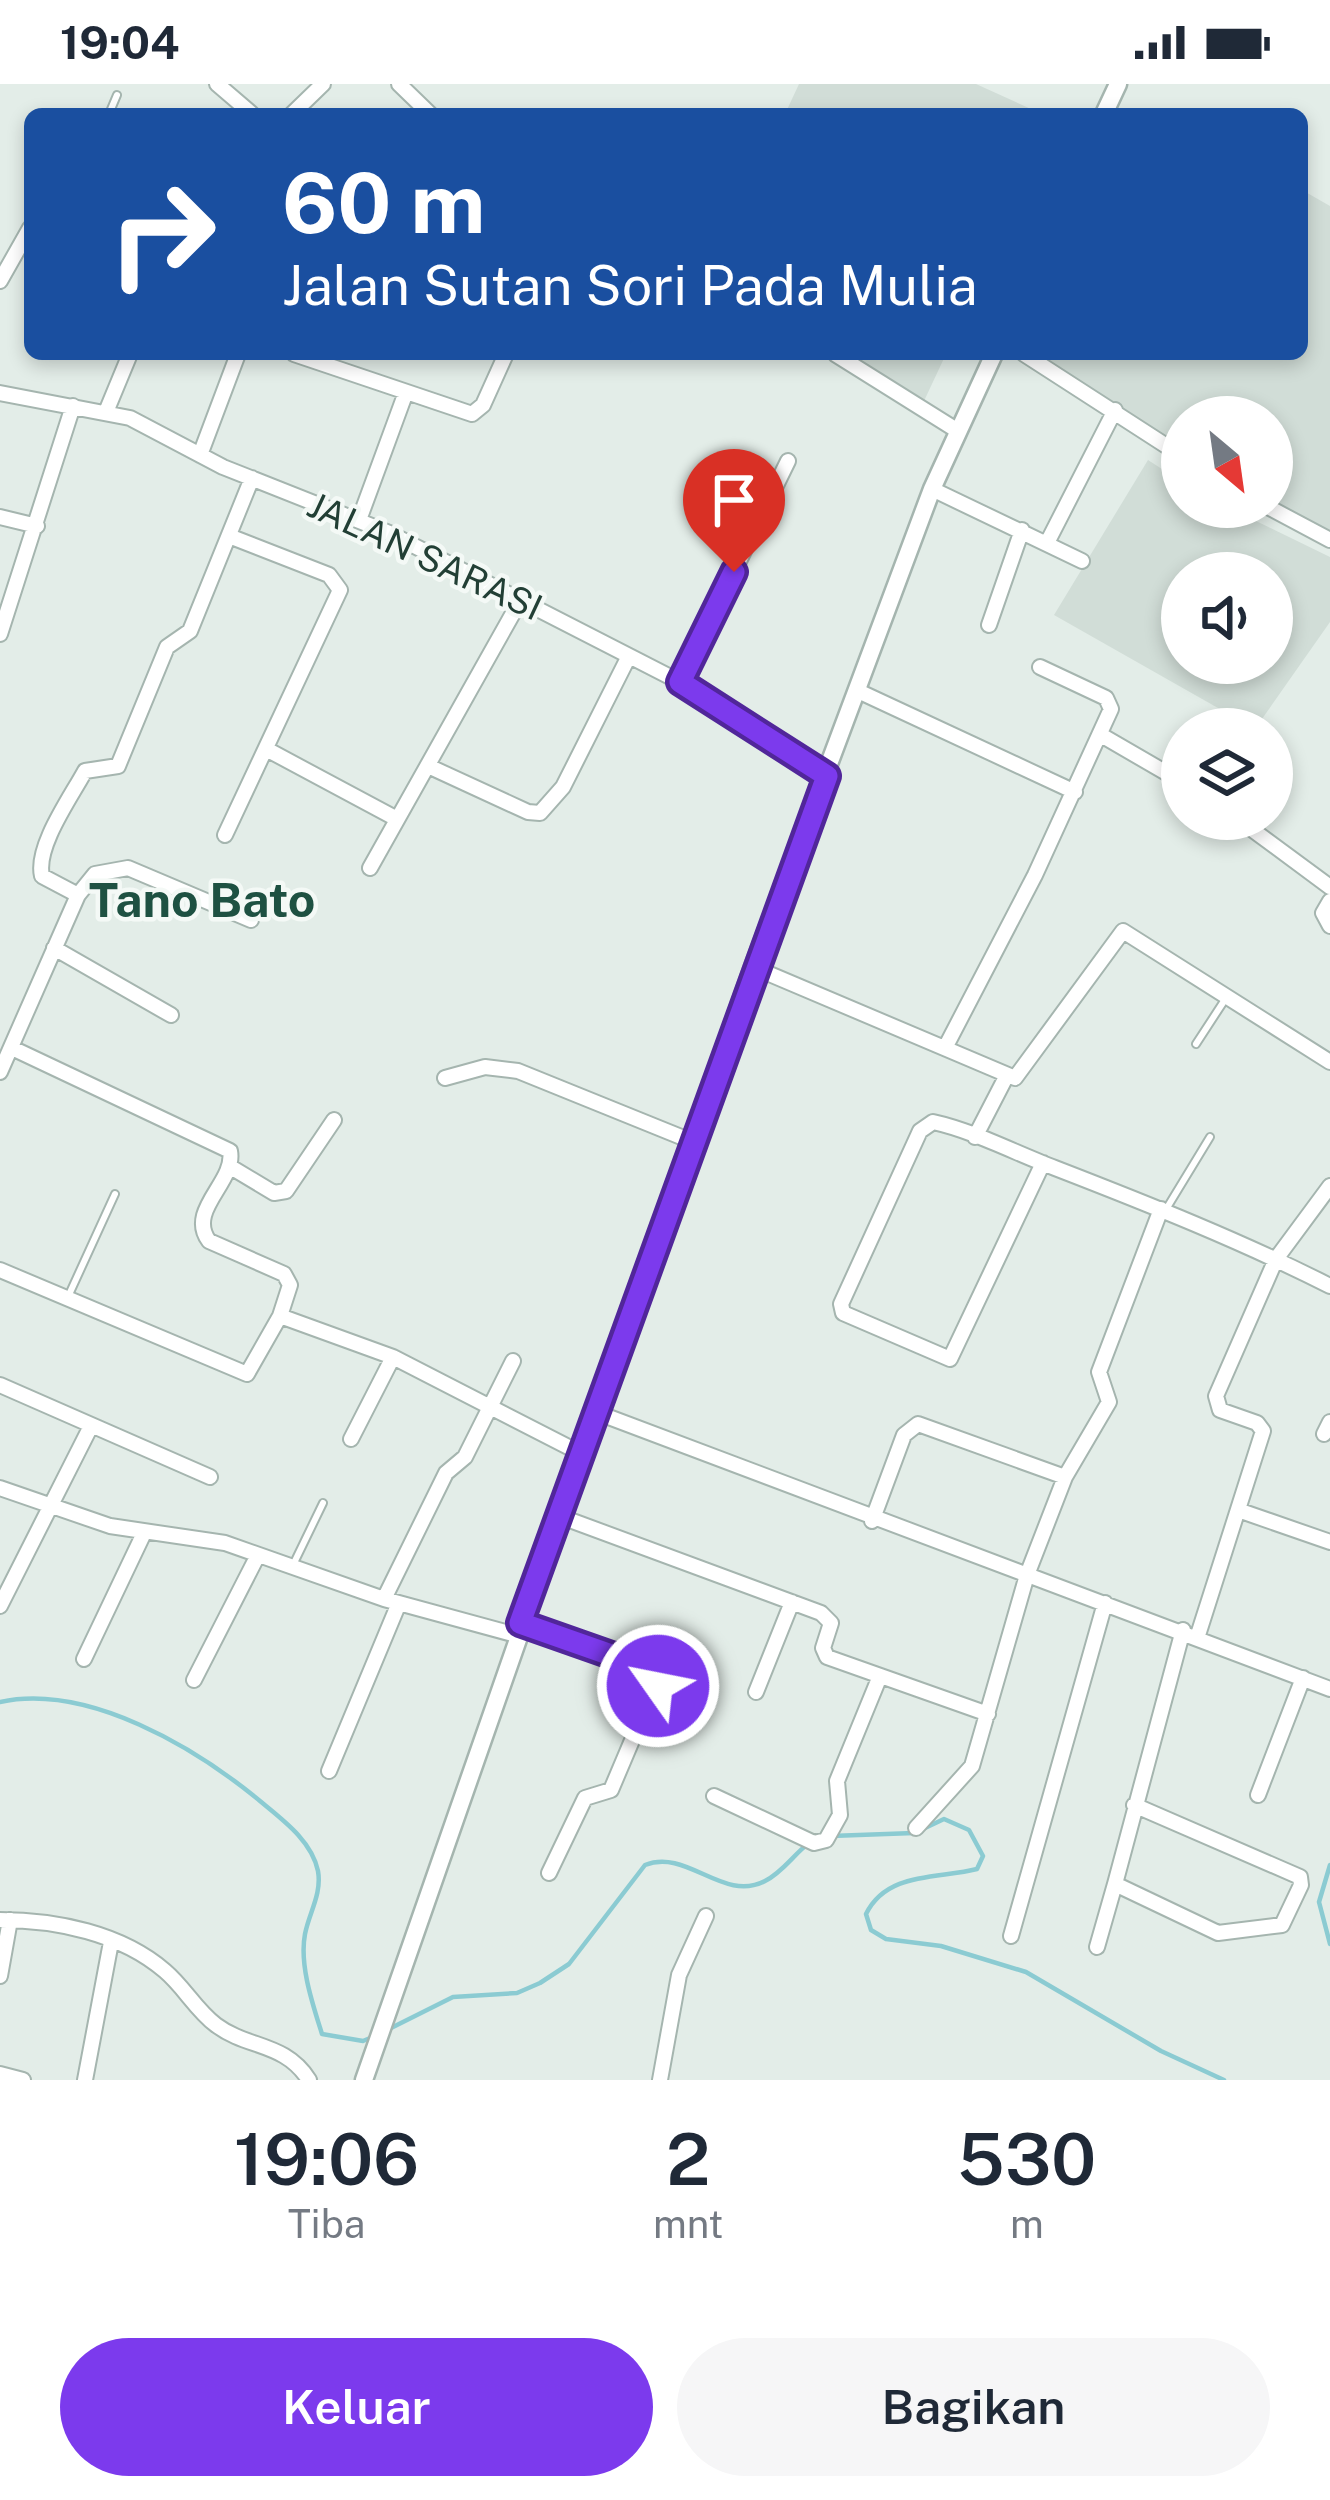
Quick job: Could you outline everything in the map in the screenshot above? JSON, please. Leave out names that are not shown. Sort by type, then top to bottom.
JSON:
[{"type":"street","points":[[218,84],[245,108]]},
{"type":"street","points":[[298,108],[323,84]]},
{"type":"street","points":[[399,84],[424,108]]},
{"type":"street","points":[[0,281],[24,239]]},
{"type":"street","points":[[106,412],[128,360]]},
{"type":"street","points":[[200,455],[236,360]]},
{"type":"street","points":[[312,360],[476,412],[503,360]]},
{"type":"street","points":[[845,360],[958,431]]},
{"type":"street","points":[[364,2080],[518,1629],[696,1143],[753,968],[932,489],[991,360]]},
{"type":"street","points":[[1034,360],[1161,442]]},
{"type":"street","points":[[359,520],[406,392]]},
{"type":"street","name":"JALAN SARASI","points":[[0,393],[106,412],[150,427],[200,455],[359,520],[680,682],[827,776]]},
{"type":"street","points":[[0,634],[73,406]]},
{"type":"street","points":[[1047,543],[1115,410]]},
{"type":"street","points":[[680,682],[788,461]]},
{"type":"street","points":[[78,895],[42,876],[47,846],[85,770],[118,766],[167,647],[190,631],[252,478]]},
{"type":"street","points":[[932,489],[1082,561]]},
{"type":"street","points":[[0,518],[38,526]]},
{"type":"street","points":[[1293,520],[1330,540]]},
{"type":"street","points":[[989,625],[1022,530]]},
{"type":"street","points":[[225,835],[340,585],[329,575],[229,536]]},
{"type":"street","points":[[370,868],[521,598]]},
{"type":"street","points":[[428,766],[528,812],[540,812],[563,787],[629,656]]},
{"type":"street","points":[[945,1048],[1075,792],[1111,709],[1108,700],[1040,667]]},
{"type":"street","points":[[858,691],[1075,792]]},
{"type":"street","points":[[1101,734],[1161,770]]},
{"type":"street","points":[[268,749],[398,818]]},
{"type":"street","points":[[1267,840],[1330,886]]},
{"type":"street","points":[[0,1072],[78,895],[95,874],[128,868],[251,920]]},
{"type":"street","points":[[1330,901],[1323,915],[1330,926]]},
{"type":"street","points":[[753,968],[1006,1077],[1023,1073],[1120,932],[1330,1062]]},
{"type":"street","points":[[54,948],[171,1015]]},
{"type":"street","points":[[0,1270],[66,1302],[247,1374],[280,1316],[289,1278],[209,1240],[202,1232],[201,1220],[229,1166],[230,1151],[12,1048]]},
{"type":"street","points":[[445,1078],[485,1067],[518,1070],[696,1143]]},
{"type":"street","points":[[975,1137],[1006,1077]]},
{"type":"street","points":[[229,1166],[274,1193],[286,1191],[334,1120]]},
{"type":"street","points":[[1043,1163],[952,1357],[943,1359],[845,1316],[841,1304],[920,1131],[933,1122],[1043,1163],[1163,1210],[1330,1286]]},
{"type":"street","points":[[1097,1947],[1134,1805],[1238,1510],[1262,1428],[1220,1410],[1216,1396],[1276,1259],[1330,1186]]},
{"type":"street","points":[[916,1828],[968,1773],[1027,1575],[1065,1477],[1109,1402],[1099,1372],[1163,1210]]},
{"type":"street","points":[[280,1316],[393,1357],[583,1454]]},
{"type":"street","points":[[351,1439],[393,1357]]},
{"type":"street","points":[[329,1771],[446,1473],[465,1457],[513,1361]]},
{"type":"street","points":[[0,1384],[210,1477]]},
{"type":"street","points":[[598,1413],[872,1521],[1191,1633],[1330,1689]]},
{"type":"street","points":[[872,1521],[904,1435],[914,1425],[1065,1477]]},
{"type":"street","points":[[0,1606],[91,1426]]},
{"type":"street","points":[[0,1488],[144,1533],[211,1540],[392,1601],[518,1629],[648,1668],[658,1679],[611,1790],[585,1798],[549,1873]]},
{"type":"street","points":[[1238,1510],[1330,1541]]},
{"type":"street","points":[[559,1516],[829,1618],[825,1656],[988,1714]]},
{"type":"street","points":[[84,1659],[144,1533]]},
{"type":"street","points":[[194,1680],[258,1555]]},
{"type":"street","points":[[756,1692],[792,1602]]},
{"type":"street","points":[[1011,1936],[1105,1603]]},
{"type":"street","points":[[714,1796],[807,1840],[823,1842],[834,1832],[840,1810],[837,1781],[880,1676]]},
{"type":"street","points":[[1258,1795],[1304,1678]]},
{"type":"street","points":[[1115,1884],[1226,1934],[1280,1926],[1302,1882],[1281,1867],[1134,1805]]},
{"type":"street","points":[[660,2080],[679,1975],[706,1916]]},
{"type":"street","points":[[0,1976],[5,1920],[52,1922],[111,1942],[165,1970],[215,2024],[284,2052],[309,2080]]},
{"type":"street","points":[[85,2080],[111,1942]]},
{"type":"street","points":[[0,2074],[23,2080]]},
{"type":"lane","points":[[112,108],[117,95]]},
{"type":"lane","points":[[1196,1044],[1228,995]]},
{"type":"lane","points":[[1163,1210],[1210,1137]]},
{"type":"lane","points":[[66,1302],[115,1194]]},
{"type":"lane","points":[[292,1569],[322,1503]]},
{"type":"shaded area","points":[[799,84],[976,84],[1029,108],[788,108]]},
{"type":"shaded area","points":[[1308,193],[1330,206],[1330,533],[1293,514],[1293,396],[1161,396],[1161,438],[1041,360],[1308,360]]},
{"type":"shaded area","points":[[835,360],[943,360],[924,401]]},
{"type":"shaded area","points":[[1148,460],[1161,468],[1161,528],[1270,528],[1330,557],[1330,622],[1293,675],[1293,552],[1161,552],[1161,676],[1054,615]]},
{"type":"shaded area","points":[[1176,684],[1287,684],[1270,708],[1218,708]]},
{"type":"waterway","points":[[0,1702],[69,1702],[139,1724],[205,1760],[287,1824],[310,1850],[318,1871],[304,1959],[322,2034],[363,2041],[375,2036]]},
{"type":"waterway","points":[[925,1828],[944,1819],[969,1830],[983,1856],[977,1869],[915,1879],[887,1890],[866,1914],[871,1930],[886,1939],[941,1946],[1026,1972],[1161,2051],[1224,2080]]},
{"type":"waterway","points":[[831,1836],[914,1833]]},
{"type":"waterway","points":[[385,2031],[453,1997],[517,1993],[540,1983],[569,1964],[645,1865],[676,1863],[720,1881],[750,1886],[771,1877],[809,1843]]},
{"type":"waterway","points":[[1330,1865],[1319,1902],[1330,1944]]},
{"type":"district","name":"Tano Bato","points":[[202,899]]},
{"type":"route","points":[[658,1686],[648,1668],[520,1623],[696,1143],[753,968],[827,776],[680,682],[734,572]]}]
